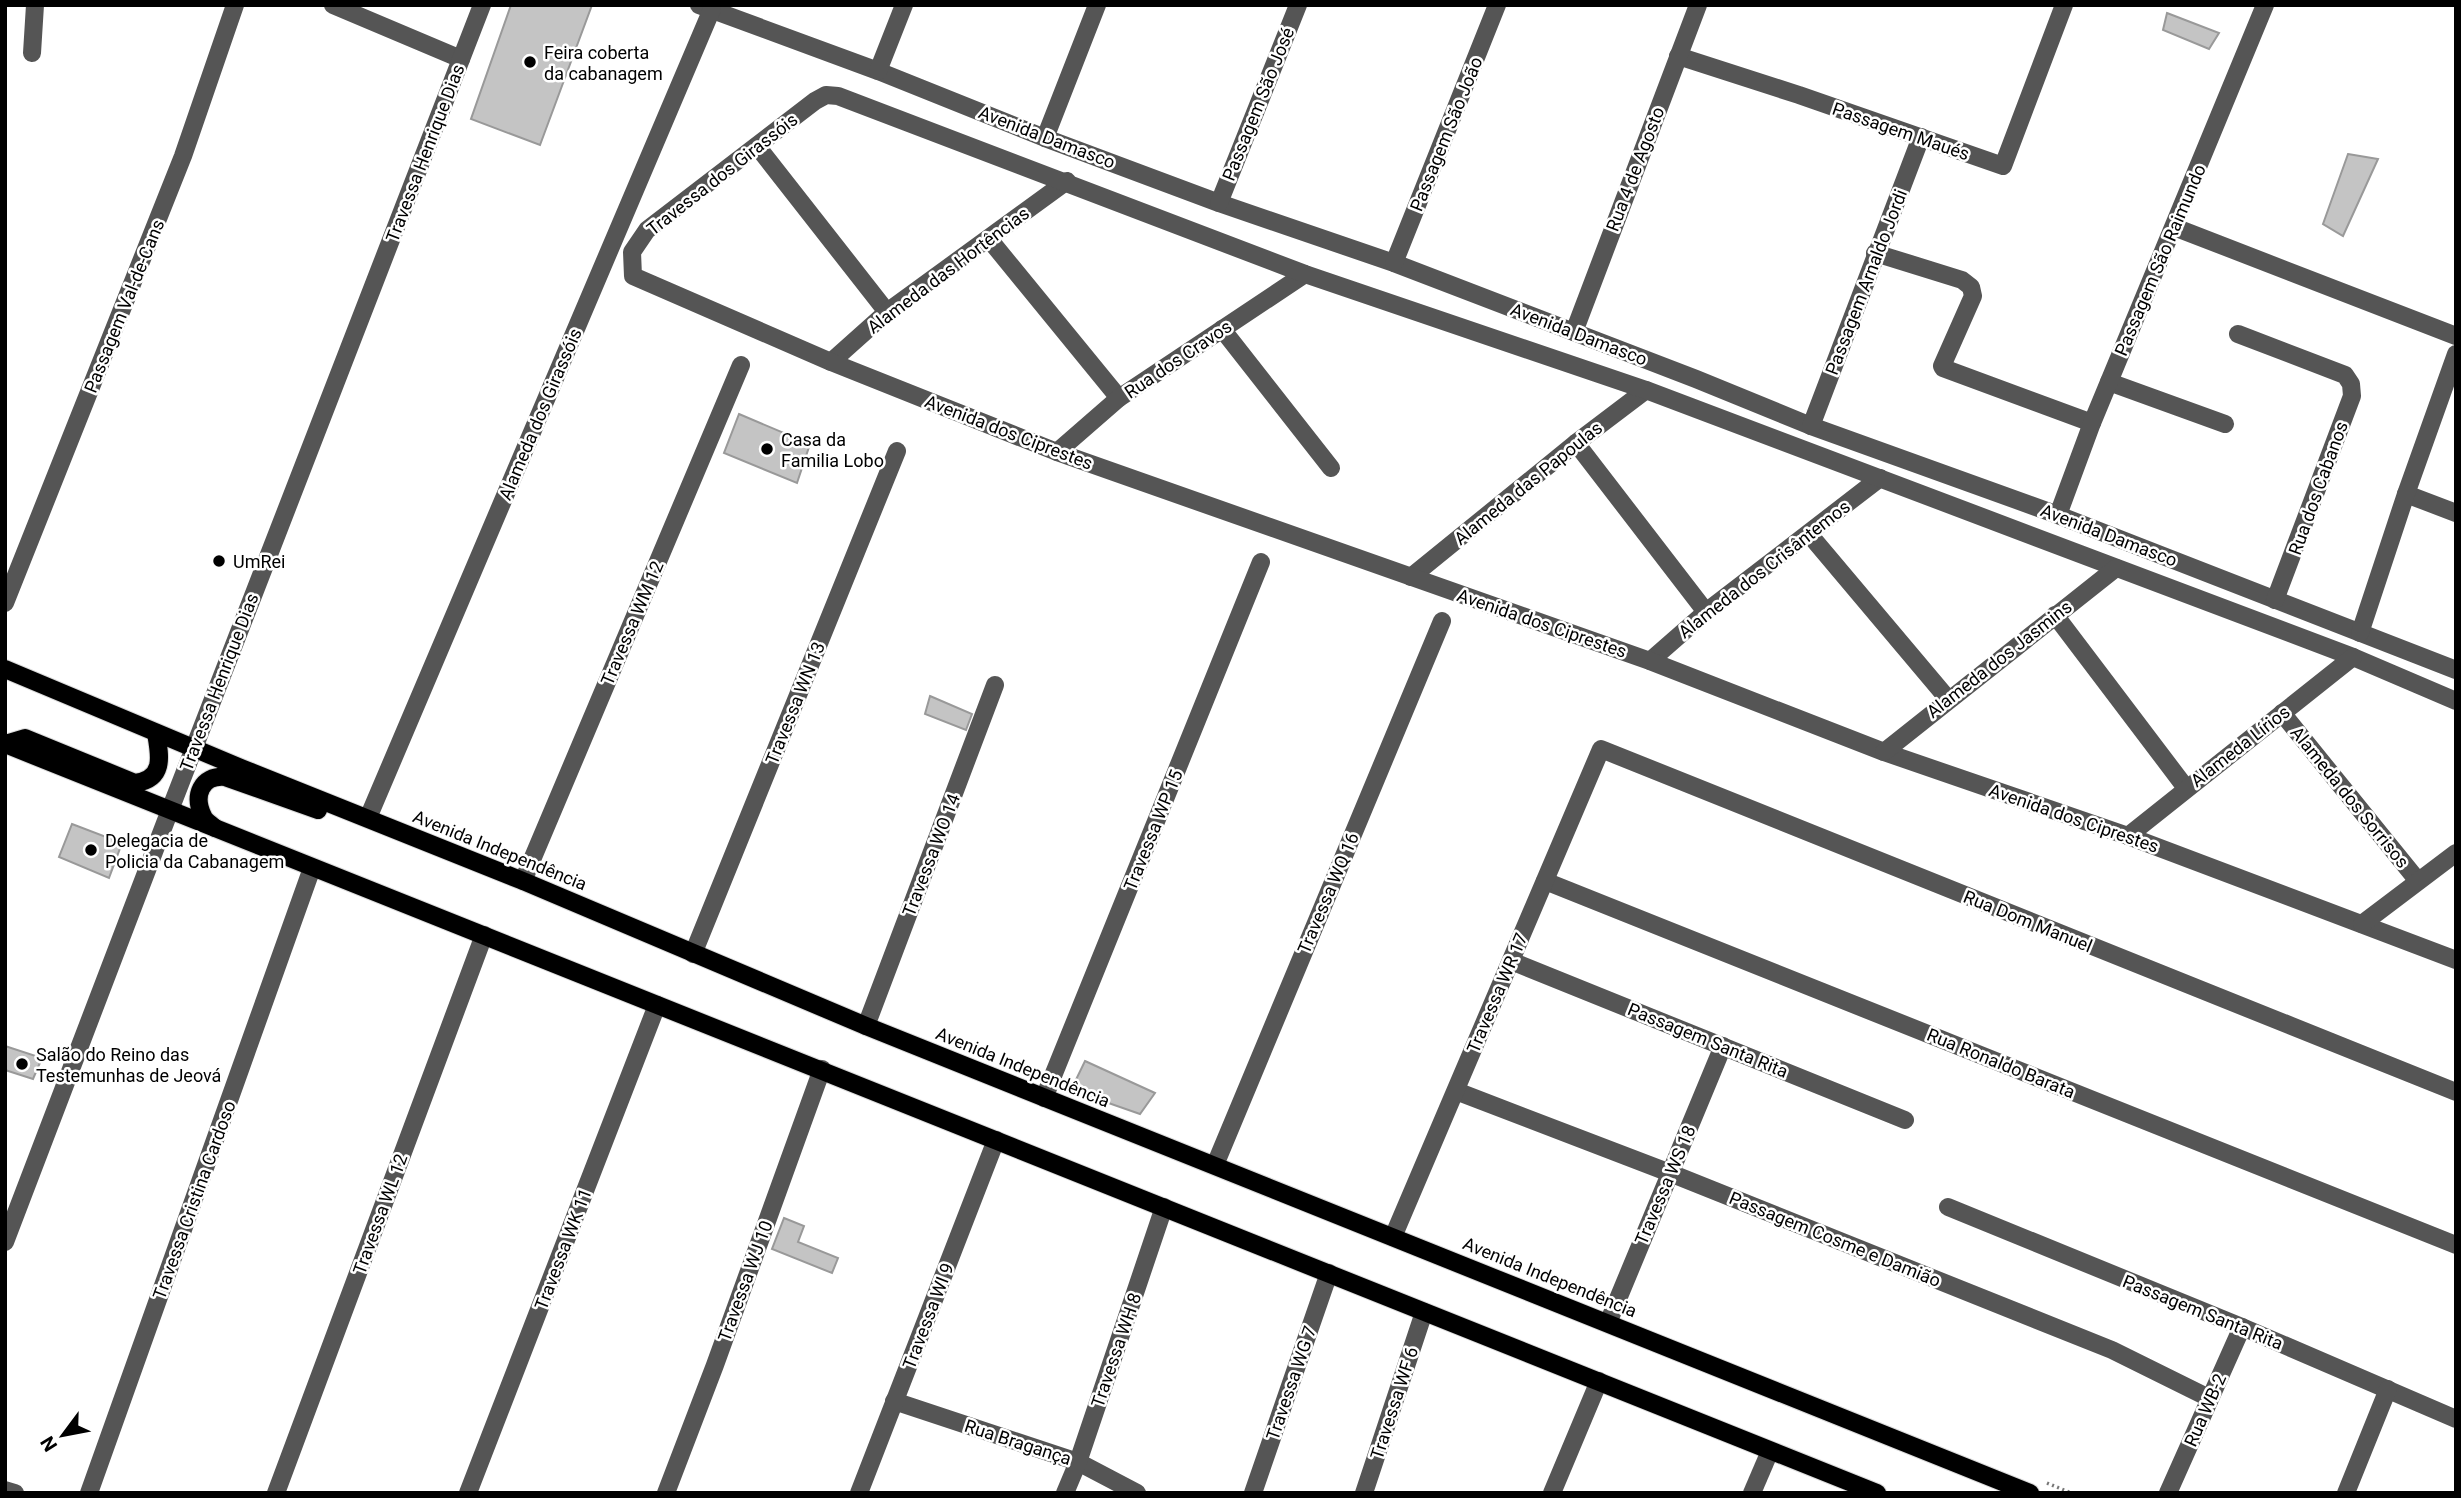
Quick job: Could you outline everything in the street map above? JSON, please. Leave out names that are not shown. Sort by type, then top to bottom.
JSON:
[{"type":"main road","name":"Avenida Independência","points":[[5,669],[523,881],[866,1026],[2030,1493]]},
{"type":"main road","points":[[5,744],[25,738],[135,783],[146,782],[153,777],[159,763],[156,733]]},
{"type":"main road","points":[[5,744],[1877,1493]]},
{"type":"main road","points":[[218,830],[204,818],[199,797],[208,778],[216,776],[317,811],[335,805]]},
{"type":"street","points":[[32,53],[35,5]]},
{"type":"street","name":"Passagem Val-de-Cans","points":[[5,603],[183,156],[234,5]]},
{"type":"street","points":[[333,5],[461,60]]},
{"type":"street","name":"Travessa Henrique Dias","points":[[5,1242],[482,5]]},
{"type":"street","points":[[878,71],[904,5]]},
{"type":"street","points":[[1045,138],[1097,5]]},
{"type":"street","name":"Passagem São José","points":[[1219,203],[1298,5]]},
{"type":"street","name":"Passagem São João","points":[[1394,263],[1497,5]]},
{"type":"street","name":"Rua 4 de Agosto","points":[[1574,332],[1698,5]]},
{"type":"street","name":"Passagem Maués","points":[[1678,56],[2003,166],[2064,5]]},
{"type":"street","name":"Passagem São Raimundo","points":[[2059,515],[2092,422],[2265,5]]},
{"type":"street","name":"Avenida Damasco","points":[[703,7],[878,71],[1045,138],[1219,203],[1394,263],[1811,426],[2059,515],[2456,670]]},
{"type":"street","name":"Alameda dos Girassóis","points":[[368,818],[703,7]]},
{"type":"street","name":"Travessa dos Girassóis","points":[[633,276],[632,252],[647,230],[816,101],[826,95],[838,96]]},
{"type":"street","name":"Avenida Damasco","points":[[838,96],[1067,181],[1305,274],[1646,390],[2353,657],[2456,701]]},
{"type":"street","name":"Passagem Arnaldo Jordi","points":[[1811,426],[1921,137]]},
{"type":"street","points":[[757,146],[887,312]]},
{"type":"street","name":"Alameda das Hortências","points":[[831,362],[887,312],[1067,181]]},
{"type":"street","points":[[2174,227],[2456,336]]},
{"type":"street","points":[[989,239],[1119,398]]},
{"type":"street","points":[[1875,253],[1962,280],[1971,287],[1973,296],[1943,368],[2092,422]]},
{"type":"street","name":"Rua dos Cravos","points":[[1057,452],[1119,398],[1305,274]]},
{"type":"street","name":"Avenida dos Ciprestes","points":[[633,276],[831,362],[1057,452],[1650,661],[1884,752],[2128,836],[2456,960]]},
{"type":"street","points":[[1222,329],[1331,468]]},
{"type":"street","name":"Rua dos Cabanos","points":[[2238,334],[2346,375],[2351,384],[2352,396],[2275,600]]},
{"type":"street","points":[[2360,633],[2456,354]]},
{"type":"street","name":"Travessa WM 12","points":[[523,881],[741,365]]},
{"type":"street","points":[[2109,382],[2225,424]]},
{"type":"street","name":"Alameda das Papoulas","points":[[1411,577],[1576,443],[1646,390]]},
{"type":"street","points":[[1576,443],[1706,612]]},
{"type":"street","name":"Travessa WN 13","points":[[693,954],[897,451]]},
{"type":"street","name":"Alameda dos Crisântemos","points":[[1650,661],[1706,612],[1880,478]]},
{"type":"street","points":[[2406,494],[2456,513]]},
{"type":"street","points":[[1809,534],[1948,699]]},
{"type":"street","name":"Travessa WP 15","points":[[1044,1098],[1261,562]]},
{"type":"street","name":"Alameda dos Jasmins","points":[[1884,752],[2116,568]]},
{"type":"street","points":[[2054,615],[2186,788]]},
{"type":"street","name":"Travessa WQ 16","points":[[1215,1165],[1442,621]]},
{"type":"street","name":"Alameda Lírios","points":[[2128,836],[2353,657]]},
{"type":"street","name":"Travessa WO 14","points":[[866,1026],[995,685]]},
{"type":"street","name":"Alameda dos Sorrisos","points":[[2282,713],[2418,881]]},
{"type":"street","name":"Travessa WR 17","points":[[1392,1237],[1601,749]]},
{"type":"street","name":"Rua Dom Manuel","points":[[1601,749],[2456,1092]]},
{"type":"street","points":[[2362,925],[2456,853]]},
{"type":"street","name":"Travessa Cristina Cardoso","points":[[89,1493],[312,868]]},
{"type":"street","name":"Rua Ronaldo Barata","points":[[1545,881],[2456,1245]]},
{"type":"street","name":"Travessa WL 12","points":[[276,1493],[484,935]]},
{"type":"street","name":"Passagem Santa Rita","points":[[1511,961],[1905,1120]]},
{"type":"street","name":"Travessa WK 11","points":[[468,1493],[657,1005]]},
{"type":"street","name":"Travessa WS 18","points":[[1608,1323],[1723,1046]]},
{"type":"street","name":"Travessa WJ 10","points":[[666,1493],[822,1069]]},
{"type":"street","name":"Passagem Cosme e Damião","points":[[1456,1091],[1670,1173],[2112,1350],[2209,1398]]},
{"type":"street","name":"Travessa WI 9","points":[[859,1493],[996,1140]]},
{"type":"street","name":"Travessa WH 8","points":[[1065,1493],[1078,1462],[1164,1207]]},
{"type":"street","name":"Passagem Santa Rita","points":[[1948,1207],[2242,1327],[2456,1419]]},
{"type":"street","name":"Travessa WG 7","points":[[1253,1493],[1329,1273]]},
{"type":"street","name":"Travessa WF 6","points":[[1364,1493],[1424,1312]]},
{"type":"street","name":"Rua WB-2","points":[[2168,1493],[2242,1327]]},
{"type":"street","points":[[1552,1493],[1599,1381]]},
{"type":"street","points":[[2346,1493],[2388,1389]]},
{"type":"street","name":"Rua Bragança","points":[[894,1401],[1078,1462],[1137,1493]]},
{"type":"street","points":[[1752,1493],[1770,1451]]},
{"type":"street","points":[[5,1490],[15,1493]]},
{"type":"building","name":"Feira coberta da cabanagem","points":[[511,5],[592,5],[540,145],[471,119]]},
{"type":"building","points":[[2167,13],[2219,33],[2209,49],[2163,30]]},
{"type":"building","points":[[2348,154],[2378,159],[2343,236],[2323,224]]},
{"type":"building","name":"Casa da Familia Lobo","points":[[739,414],[810,444],[797,483],[724,453]]},
{"type":"building","points":[[930,696],[972,714],[966,730],[925,714]]},
{"type":"building","name":"Delegacia de Policia da Cabanagem","points":[[72,824],[122,843],[109,878],[59,857]]},
{"type":"building","name":"Salão do Reino das Testemunhas de Jeová","points":[[5,1046],[42,1058],[33,1079],[5,1070]]},
{"type":"building","points":[[1085,1061],[1155,1093],[1140,1114],[1071,1090]]},
{"type":"building","points":[[784,1218],[804,1226],[798,1242],[838,1258],[832,1273],[772,1249]]},
{"type":"place","name":"Feira coberta da cabanagem","points":[[530,62]]},
{"type":"place","name":"Casa da Familia Lobo","points":[[767,449]]},
{"type":"place","name":"UmRei","points":[[219,561]]},
{"type":"place","name":"Delegacia de Policia da Cabanagem","points":[[91,850]]},
{"type":"place","name":"Salão do Reino das Testemunhas de Jeová","points":[[22,1064]]}]
